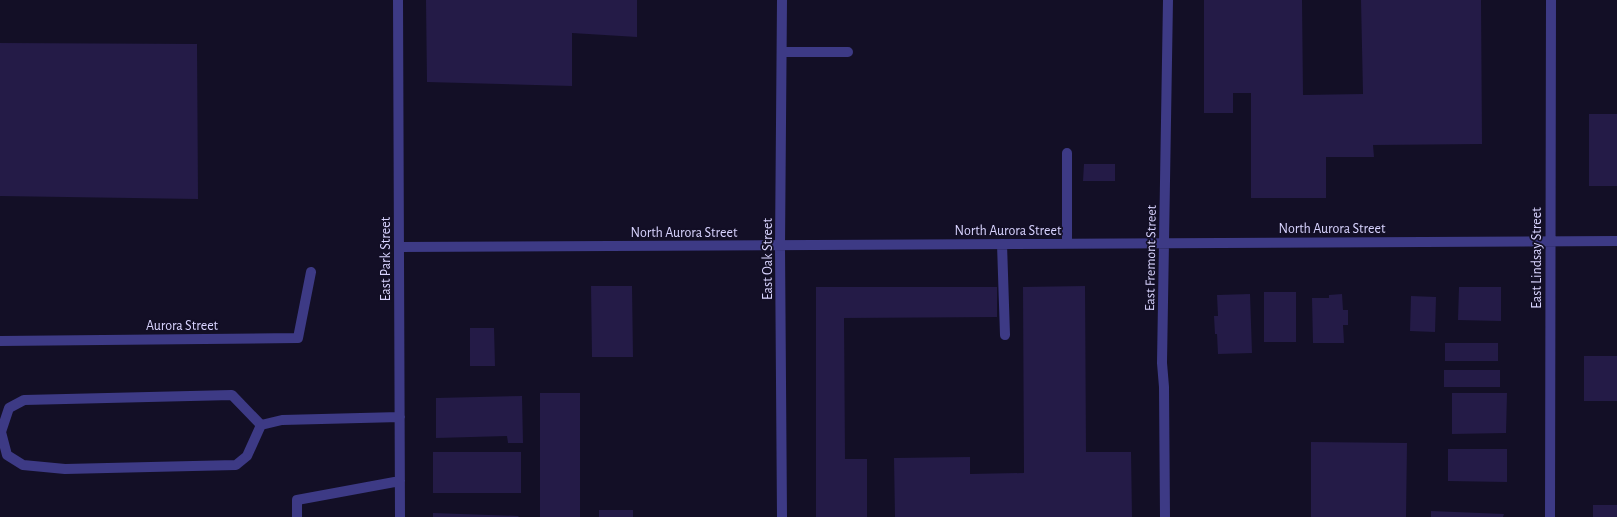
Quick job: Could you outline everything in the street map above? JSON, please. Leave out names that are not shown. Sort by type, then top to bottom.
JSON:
[{"type":"street","name":"East Park Street","points":[[398,0],[400,517]]},
{"type":"street","name":"East Oak Street","points":[[782,0],[780,246],[782,517]]},
{"type":"street","name":"East Fremont Street","points":[[1165,517],[1164,387],[1162,363],[1168,0]]},
{"type":"street","name":"East Lindsay Street","points":[[1550,517],[1551,0]]},
{"type":"street","points":[[782,52],[848,52]]},
{"type":"street","points":[[1067,153],[1067,243]]},
{"type":"street","name":"North Aurora Street","points":[[399,247],[1617,241]]},
{"type":"street","points":[[1002,244],[1005,335]]},
{"type":"street","name":"Aurora Street","points":[[0,341],[298,338],[311,272]]},
{"type":"street","points":[[232,395],[261,425],[247,456],[236,465],[65,469],[23,465],[7,455],[1,432],[9,408],[24,400],[232,395]]},
{"type":"street","points":[[261,425],[282,420],[400,417]]},
{"type":"street","points":[[297,517],[297,500],[400,481]]},
{"type":"building","points":[[426,0],[637,0],[637,37],[572,33],[572,86],[427,82]]},
{"type":"building","points":[[1204,0],[1302,0],[1303,95],[1363,94],[1361,0],[1481,0],[1482,144],[1373,145],[1374,157],[1326,157],[1326,198],[1251,198],[1251,93],[1233,93],[1233,113],[1204,113]]},
{"type":"building","points":[[0,43],[197,44],[198,199],[0,196]]},
{"type":"building","points":[[1589,114],[1617,114],[1617,186],[1589,186]]},
{"type":"building","points":[[1084,164],[1115,164],[1115,181],[1083,181]]},
{"type":"building","points":[[591,286],[632,286],[633,357],[592,357]]},
{"type":"building","points":[[1085,286],[1086,452],[1131,452],[1132,517],[895,517],[894,458],[970,457],[970,474],[1024,473],[1023,287]]},
{"type":"building","points":[[816,287],[997,287],[997,317],[844,318],[845,459],[867,459],[867,517],[816,517]]},
{"type":"building","points":[[1459,287],[1501,287],[1501,321],[1458,320]]},
{"type":"building","points":[[1264,292],[1296,292],[1296,342],[1264,342]]},
{"type":"building","points":[[1250,294],[1252,353],[1218,354],[1214,316],[1218,316],[1217,295]]},
{"type":"building","points":[[1342,294],[1343,310],[1348,310],[1348,325],[1343,325],[1344,343],[1313,343],[1312,298],[1329,298],[1329,295]]},
{"type":"building","points":[[1411,296],[1436,297],[1435,332],[1410,331]]},
{"type":"building","points":[[470,328],[494,328],[495,366],[470,366]]},
{"type":"building","points":[[1445,343],[1498,343],[1498,361],[1445,361]]},
{"type":"building","points":[[1584,356],[1617,356],[1617,401],[1584,401]]},
{"type":"building","points":[[1444,370],[1500,370],[1500,387],[1444,387]]},
{"type":"building","points":[[540,393],[580,393],[580,517],[540,517]]},
{"type":"building","points":[[1452,393],[1507,393],[1506,433],[1452,434]]},
{"type":"building","points":[[522,396],[523,443],[508,443],[507,436],[436,438],[436,398]]},
{"type":"building","points":[[1311,442],[1407,443],[1406,517],[1311,517]]},
{"type":"building","points":[[1448,449],[1507,449],[1507,482],[1448,481]]},
{"type":"building","points":[[433,452],[521,452],[521,493],[433,493]]},
{"type":"building","points":[[1593,505],[1617,505],[1617,517],[1593,517]]},
{"type":"building","points":[[599,510],[633,510],[633,517],[599,517]]},
{"type":"building","points":[[1431,511],[1504,514],[1503,517],[1431,517]]},
{"type":"building","points":[[433,513],[519,516],[433,517]]}]
